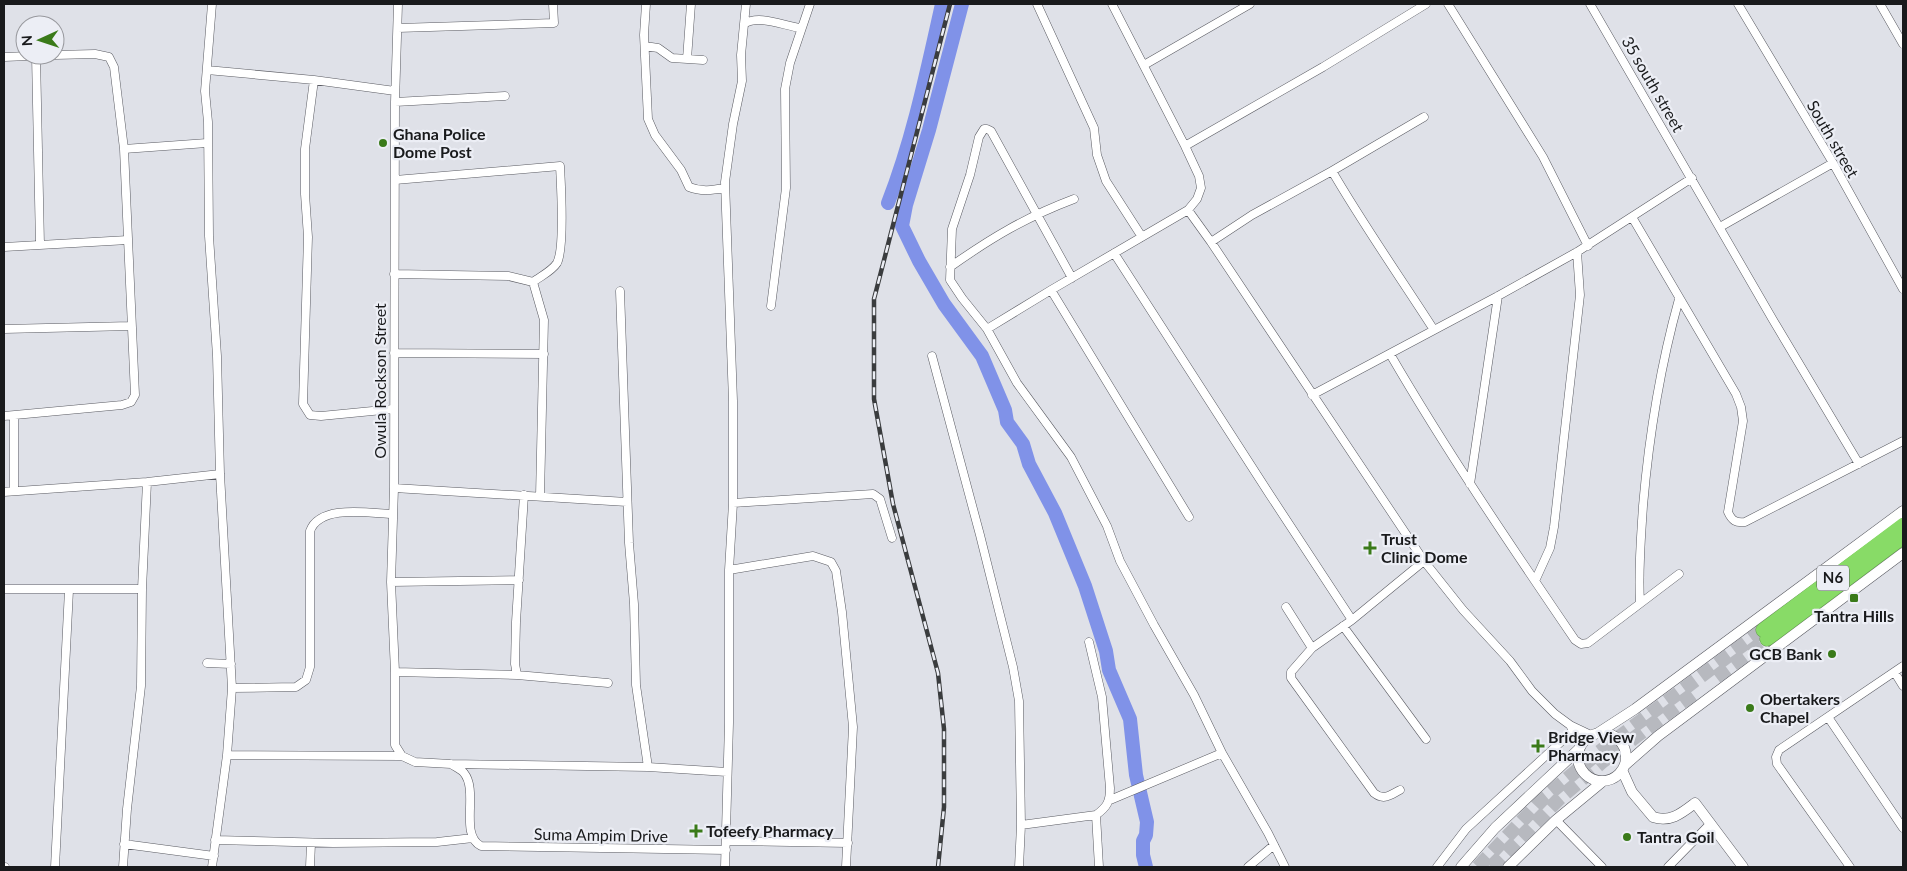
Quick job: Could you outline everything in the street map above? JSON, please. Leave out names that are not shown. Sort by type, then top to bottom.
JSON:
[{"type":"highway","name":"N6","points":[[1903,525],[1765,635],[1903,537]]},
{"type":"main road","points":[[1461,867],[1495,828],[1595,734],[1643,703],[1903,511]]},
{"type":"main road","points":[[1508,867],[1556,820],[1604,782],[1618,776],[1623,768],[1658,736],[1903,553]]},
{"type":"main road","points":[[1595,734],[1611,735],[1618,739],[1626,753],[1623,768],[1632,792],[1653,817],[1663,820],[1674,817],[1695,803],[1743,867]]},
{"type":"main road","points":[[1579,748],[1578,763],[1582,772],[1589,778],[1632,792]]},
{"type":"street","points":[[212,4],[206,70],[209,236],[217,356],[220,474],[232,688],[227,755],[212,867]]},
{"type":"street","name":"Owula Rockson Street","points":[[398,4],[395,91],[394,488],[391,582],[395,672],[395,745],[402,756]]},
{"type":"street","points":[[398,28],[554,23],[553,4]]},
{"type":"street","points":[[646,4],[644,46],[648,119],[655,135],[681,170],[689,187],[701,190],[725,188]]},
{"type":"street","points":[[688,59],[691,4]]},
{"type":"street","points":[[725,867],[730,723],[729,570],[733,503],[733,401],[725,188],[733,124],[742,81],[741,55],[746,4]]},
{"type":"street","points":[[771,306],[786,188],[785,89],[790,63],[810,4]]},
{"type":"street","points":[[1037,4],[1094,128],[1097,155],[1106,181],[1142,237]]},
{"type":"street","points":[[987,329],[1188,210],[1201,188],[1199,176],[1186,146],[1112,4]]},
{"type":"street","points":[[1144,65],[1250,4]]},
{"type":"street","points":[[1186,146],[1315,72],[1426,4]]},
{"type":"street","points":[[1448,4],[1542,157],[1588,246]]},
{"type":"street","name":"35 south street","points":[[1590,4],[1796,360],[1859,464]]},
{"type":"street","name":"South street","points":[[1738,4],[1833,163],[1903,289]]},
{"type":"street","points":[[1880,4],[1903,44]]},
{"type":"street","points":[[744,24],[750,21],[761,20],[802,28]]},
{"type":"street","points":[[644,46],[658,48],[672,58],[703,60]]},
{"type":"street","points":[[4,416],[122,405],[131,402],[135,395],[124,149],[114,67],[108,57],[95,54],[65,55]]},
{"type":"street","points":[[36,65],[40,245]]},
{"type":"street","points":[[206,70],[314,80],[395,91]]},
{"type":"street","points":[[314,80],[305,149],[305,194],[308,237],[303,404],[310,415],[321,416],[394,409]]},
{"type":"street","points":[[395,102],[506,96]]},
{"type":"street","points":[[1212,242],[1252,215],[1424,117]]},
{"type":"street","points":[[1072,278],[991,131],[984,129],[979,137],[970,175],[952,229],[950,280],[987,329],[1017,383],[1071,457],[1107,526],[1120,561],[1194,695],[1222,753],[1285,867]]},
{"type":"street","points":[[124,149],[207,143]]},
{"type":"street","points":[[1720,227],[1833,163]]},
{"type":"street","points":[[394,274],[508,276],[533,282],[552,269],[559,259],[561,215],[560,166],[395,180]]},
{"type":"street","points":[[1332,171],[1360,219],[1434,330]]},
{"type":"street","points":[[1312,394],[1390,354],[1588,246],[1692,178]]},
{"type":"street","points":[[950,267],[982,244],[1036,213],[1074,199]]},
{"type":"street","points":[[1188,210],[1212,242],[1424,561],[1463,610],[1510,661],[1532,691],[1555,714],[1573,728],[1595,734]]},
{"type":"street","points":[[1632,217],[1736,394],[1741,407],[1743,421],[1728,512],[1731,519],[1737,523],[1745,522],[1903,441]]},
{"type":"street","points":[[4,247],[128,240]]},
{"type":"street","points":[[1535,581],[1550,548],[1554,527],[1580,294],[1577,252]]},
{"type":"street","points":[[1114,253],[1352,620]]},
{"type":"street","points":[[533,282],[544,320],[540,496]]},
{"type":"street","points":[[1050,290],[1190,518]]},
{"type":"street","points":[[620,291],[628,543],[634,604],[636,685],[648,767]]},
{"type":"street","points":[[1470,484],[1498,296]]},
{"type":"street","points":[[1640,602],[1639,571],[1646,466],[1663,363],[1679,299]]},
{"type":"street","points":[[4,328],[131,326]]},
{"type":"street","points":[[394,353],[544,354]]},
{"type":"street","points":[[1390,354],[1424,414],[1575,640],[1581,644],[1588,643],[1679,574]]},
{"type":"street","points":[[932,356],[1013,668],[1019,701],[1021,825],[1019,867]]},
{"type":"street","points":[[14,416],[14,490]]},
{"type":"street","points":[[4,492],[147,482],[220,474]]},
{"type":"street","points":[[123,867],[127,809],[141,686],[142,589],[147,482]]},
{"type":"street","points":[[394,488],[524,494],[627,502]]},
{"type":"street","points":[[517,675],[518,580],[524,494]]},
{"type":"street","points":[[733,503],[873,494],[880,499],[892,538]]},
{"type":"street","points":[[232,688],[296,687],[306,680],[310,666],[310,531],[313,523],[328,514],[392,514]]},
{"type":"street","points":[[729,570],[813,556],[831,562],[836,571],[842,612],[853,727],[846,867]]},
{"type":"street","points":[[1400,790],[1386,798],[1380,798],[1374,793],[1291,678],[1291,672],[1312,648],[1352,620],[1424,561]]},
{"type":"street","points":[[391,582],[518,580]]},
{"type":"street","points":[[4,588],[69,590],[142,589]]},
{"type":"street","points":[[55,867],[69,590]]},
{"type":"street","points":[[1286,607],[1312,648]]},
{"type":"street","points":[[1343,626],[1426,739]]},
{"type":"street","points":[[1021,825],[1096,815],[1105,809],[1110,800],[1102,697],[1089,642]]},
{"type":"street","points":[[207,664],[231,664]]},
{"type":"street","points":[[1850,867],[1777,764],[1776,757],[1779,750],[1903,666]]},
{"type":"street","points":[[395,672],[517,675],[608,682]]},
{"type":"street","points":[[1895,673],[1903,686]]},
{"type":"street","points":[[1828,717],[1903,828]]},
{"type":"street","points":[[1573,728],[1579,748]]},
{"type":"street","points":[[1437,867],[1466,829],[1573,728]]},
{"type":"street","points":[[1110,800],[1222,753]]},
{"type":"street","points":[[227,755],[402,756],[415,762],[451,764],[648,767],[727,772]]},
{"type":"street","points":[[451,764],[464,772],[469,783],[474,841]]},
{"type":"street","points":[[1096,815],[1099,867]]},
{"type":"street","points":[[1556,820],[1602,867]]},
{"type":"street","points":[[1668,867],[1711,823]]},
{"type":"street","name":"Suma Ampim Drive","points":[[215,840],[312,843],[474,841],[481,846],[726,850]]},
{"type":"street","points":[[727,841],[848,843]]},
{"type":"street","points":[[310,867],[312,843]]},
{"type":"street","points":[[124,844],[214,856]]},
{"type":"street","points":[[1248,867],[1274,846]]},
{"type":"waterway","points":[[888,203],[912,130],[942,4]]},
{"type":"waterway","points":[[962,4],[929,130],[906,205],[902,226],[919,261],[944,304],[982,356],[1005,410],[1007,422],[1023,444],[1029,464],[1055,513],[1085,586],[1106,651],[1109,670],[1130,719],[1136,775],[1147,822],[1146,835],[1143,841],[1143,855],[1146,867]]},
{"type":"tunnel","points":[[1478,867],[1543,799],[1599,752],[1763,630]]},
{"type":"tunnel","points":[[1716,677],[1767,639]]},
{"type":"tunnel","points":[[1491,867],[1560,798],[1602,762],[1697,691]]},
{"type":"railway","points":[[938,867],[944,807],[944,729],[938,673],[893,504],[874,399],[874,299],[950,4]]},
{"type":"place","name":"Ghana Police Dome Post","points":[[383,143]]},
{"type":"place","name":"Trust Clinic Dome","points":[[1370,548]]},
{"type":"place","name":"Tantra Hills","points":[[1854,598]]},
{"type":"place","name":"GCB Bank","points":[[1832,654]]},
{"type":"place","name":"Obertakers Chapel","points":[[1750,708]]},
{"type":"place","name":"Bridge View Pharmacy","points":[[1538,746]]},
{"type":"place","name":"Tofeefy Pharmacy","points":[[696,831]]},
{"type":"place","name":"Tantra Goil","points":[[1627,837]]}]
